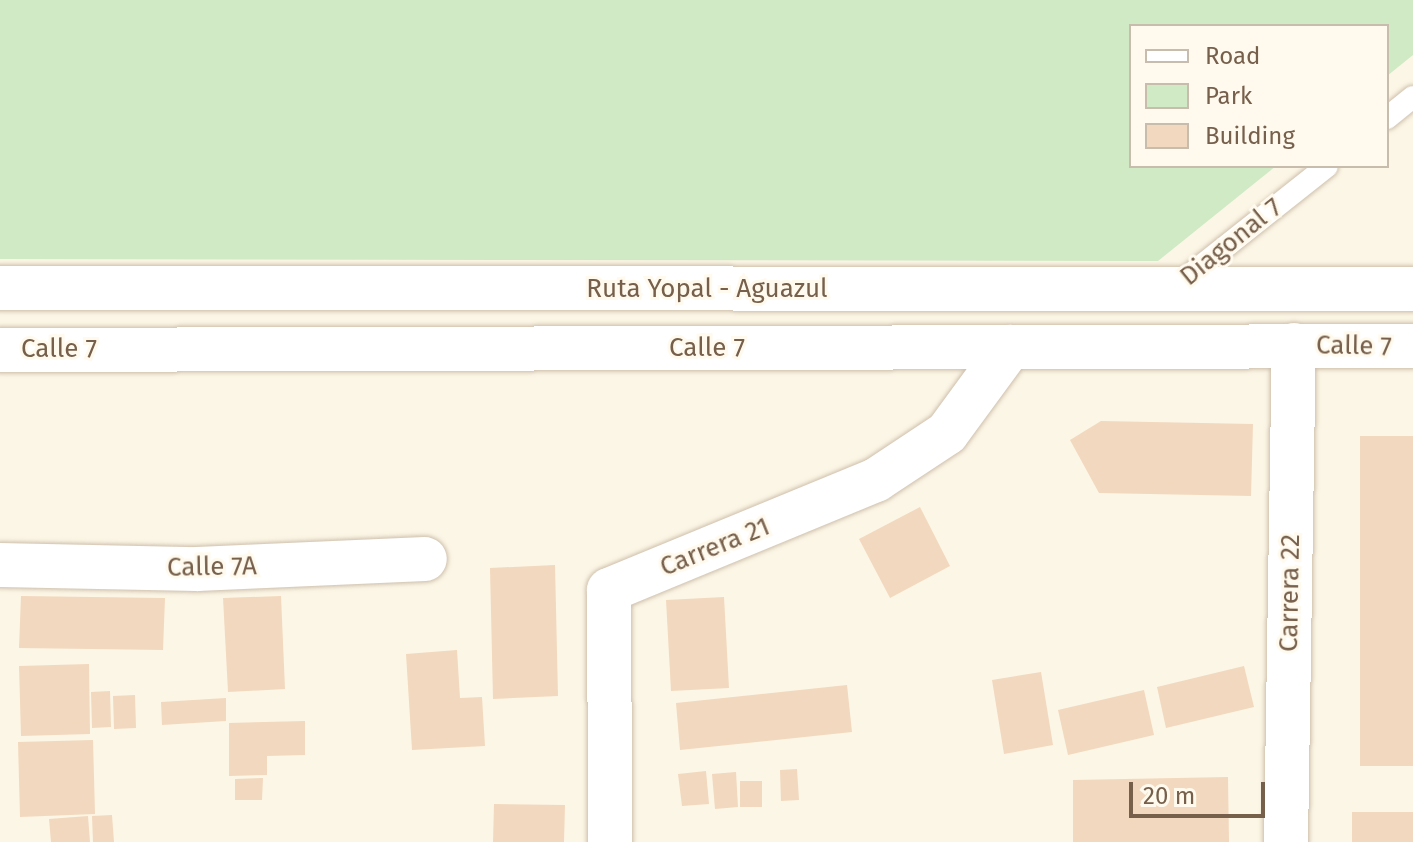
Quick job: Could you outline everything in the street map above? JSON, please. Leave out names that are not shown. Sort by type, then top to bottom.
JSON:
[{"type":"street","name":"Carrera 22","points":[[1286,842],[1294,345]]},
{"type":"street","name":"Calle 7","points":[[0,350],[1413,346]]},
{"type":"street","name":"Carrera 21","points":[[610,842],[609,590],[876,480],[947,433],[1010,347]]},
{"type":"street","name":"Calle 7A","points":[[0,565],[197,569],[425,559]]},
{"type":"lane","points":[[1389,116],[1413,97]]},
{"type":"lane","name":"Diagonal 7","points":[[1173,289],[1324,168]]},
{"type":"lane","name":"Ruta Yopal - Aguazul","points":[[0,288],[1413,289]]},
{"type":"green space","points":[[0,0],[1413,0],[1413,55],[1389,74],[1389,24],[1129,24],[1129,168],[1274,168],[1158,261],[0,259]]},
{"type":"building","points":[[1101,421],[1253,424],[1251,496],[1099,493],[1070,440]]},
{"type":"building","points":[[1360,436],[1413,436],[1413,766],[1360,766]]},
{"type":"building","points":[[920,507],[950,566],[890,598],[859,539]]},
{"type":"building","points":[[555,565],[558,696],[493,699],[490,568]]},
{"type":"building","points":[[21,596],[165,598],[163,650],[19,648]]},
{"type":"building","points":[[281,596],[285,689],[228,692],[223,598]]},
{"type":"building","points":[[724,597],[729,688],[671,691],[666,600]]},
{"type":"building","points":[[457,650],[460,698],[482,697],[485,746],[412,750],[406,654]]},
{"type":"building","points":[[89,664],[90,734],[21,736],[19,666]]},
{"type":"building","points":[[1244,666],[1254,707],[1166,728],[1157,687]]},
{"type":"building","points":[[1041,672],[1053,745],[1004,754],[992,680]]},
{"type":"building","points":[[847,685],[852,732],[680,750],[676,703]]},
{"type":"building","points":[[1144,690],[1154,735],[1068,755],[1058,710]]},
{"type":"building","points":[[110,691],[111,727],[92,728],[91,692]]},
{"type":"building","points":[[135,695],[136,728],[114,729],[113,696]]},
{"type":"building","points":[[226,698],[226,721],[162,725],[161,702]]},
{"type":"building","points":[[305,721],[305,755],[267,756],[267,775],[229,776],[229,723]]},
{"type":"building","points":[[93,740],[95,814],[20,817],[18,742]]},
{"type":"building","points":[[797,769],[799,800],[781,801],[780,770]]},
{"type":"building","points":[[706,771],[709,804],[682,806],[678,774]]},
{"type":"building","points":[[736,772],[738,807],[715,809],[712,774]]},
{"type":"building","points":[[1228,777],[1229,842],[1073,842],[1073,780]]},
{"type":"building","points":[[263,778],[262,800],[235,800],[235,779]]},
{"type":"building","points":[[740,781],[762,781],[762,807],[740,807]]},
{"type":"building","points":[[494,804],[565,805],[564,842],[493,842]]},
{"type":"building","points":[[1352,812],[1413,812],[1413,842],[1352,842]]},
{"type":"building","points":[[112,815],[114,842],[93,842],[92,816]]},
{"type":"building","points":[[88,816],[90,842],[51,842],[49,819]]}]
